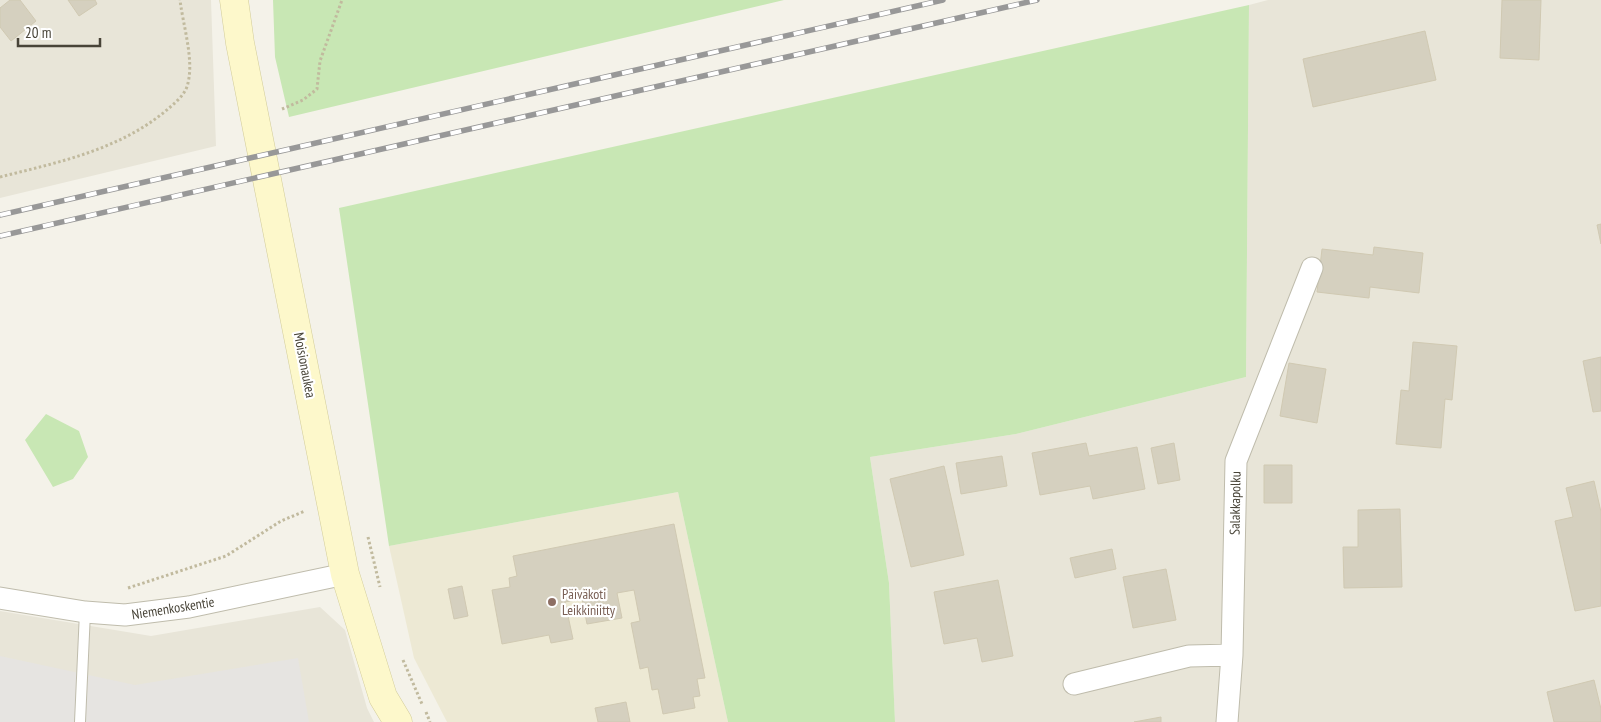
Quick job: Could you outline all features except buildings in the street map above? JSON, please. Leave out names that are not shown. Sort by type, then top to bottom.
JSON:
[{"type":"street","name":"Moisionaukea","points":[[234,0],[240,44],[332,500],[345,574],[383,697],[398,722]]},
{"type":"street","name":"Salakkapolku","points":[[1227,722],[1232,655],[1236,461],[1312,268]]},
{"type":"street","name":"Niemenkoskentie","points":[[0,598],[85,612],[126,615],[189,607],[345,574]]},
{"type":"street","points":[[1074,684],[1190,656],[1232,655]]},
{"type":"lane","points":[[80,722],[85,612]]},
{"type":"path","points":[[0,177],[88,154],[131,136],[173,105],[188,84],[190,66],[180,0]]},
{"type":"path","points":[[278,111],[303,100],[317,89],[320,61],[342,0]]},
{"type":"path","points":[[126,589],[226,556],[281,521],[332,500]]},
{"type":"shaded area","points":[[0,0],[211,0],[216,146],[0,198]]},
{"type":"shaded area","points":[[1268,0],[1601,0],[1601,722],[895,722],[889,583],[870,457],[1016,434],[1246,377],[1249,5]]},
{"type":"shaded area","name":"Päiväkoti Leikkiniitty","points":[[678,492],[728,722],[447,722],[414,658],[389,546]]},
{"type":"shaded area","points":[[320,607],[345,630],[367,708],[374,722],[0,722],[0,611],[151,636]]},
{"type":"shaded area","points":[[0,656],[135,685],[298,658],[309,722],[0,722]]},
{"type":"green space","points":[[273,0],[784,0],[289,117],[275,57]]},
{"type":"green space","points":[[1249,5],[1246,377],[1016,434],[870,457],[889,583],[895,722],[728,722],[678,492],[389,546],[339,208]]},
{"type":"green space","points":[[46,414],[79,431],[88,457],[73,479],[53,487],[25,440]]},
{"type":"railway","points":[[0,215],[943,0]]},
{"type":"railway","points":[[0,236],[1037,0]]},
{"type":"place","name":"Päiväkoti Leikkiniitty","points":[[552,602]]}]
